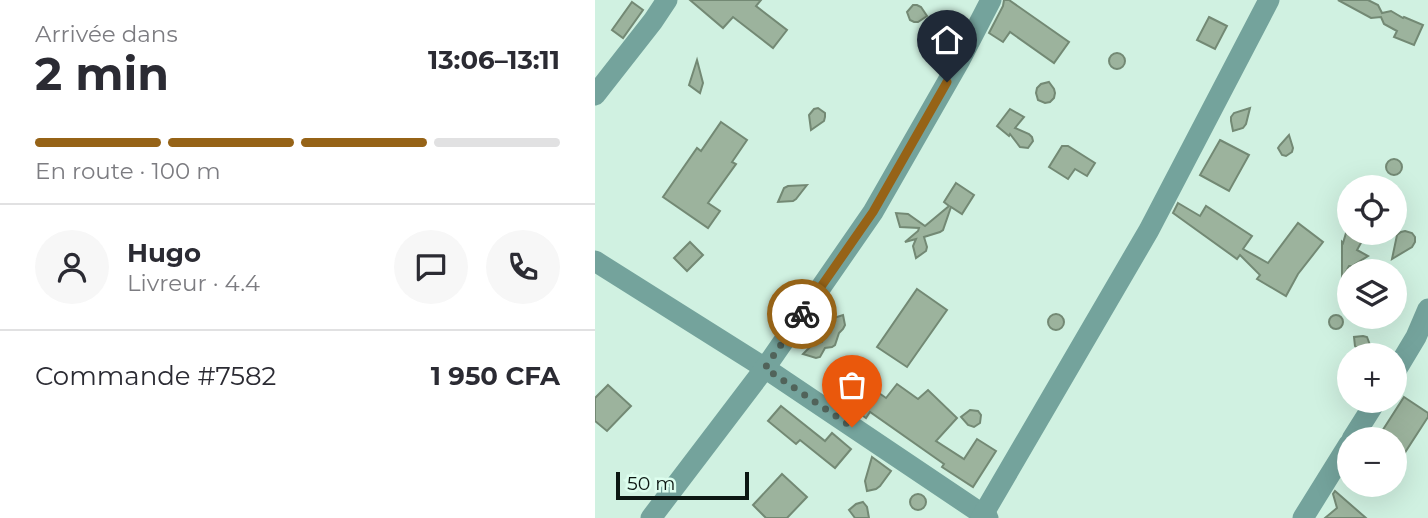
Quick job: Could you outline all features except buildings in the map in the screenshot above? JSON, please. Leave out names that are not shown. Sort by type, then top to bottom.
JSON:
[{"type":"street","points":[[595,95],[667,0]]},
{"type":"street","points":[[651,518],[765,368],[873,212],[991,0]]},
{"type":"street","points":[[595,261],[765,368],[984,517],[1149,230],[1269,0]]},
{"type":"street","points":[[1407,358],[1422,340],[1428,309]]},
{"type":"street","points":[[1303,518],[1337,463]]},
{"type":"way so far","points":[[802,314],[765,368],[852,427]]},
{"type":"route","points":[[802,314],[873,212],[947,82]]}]
